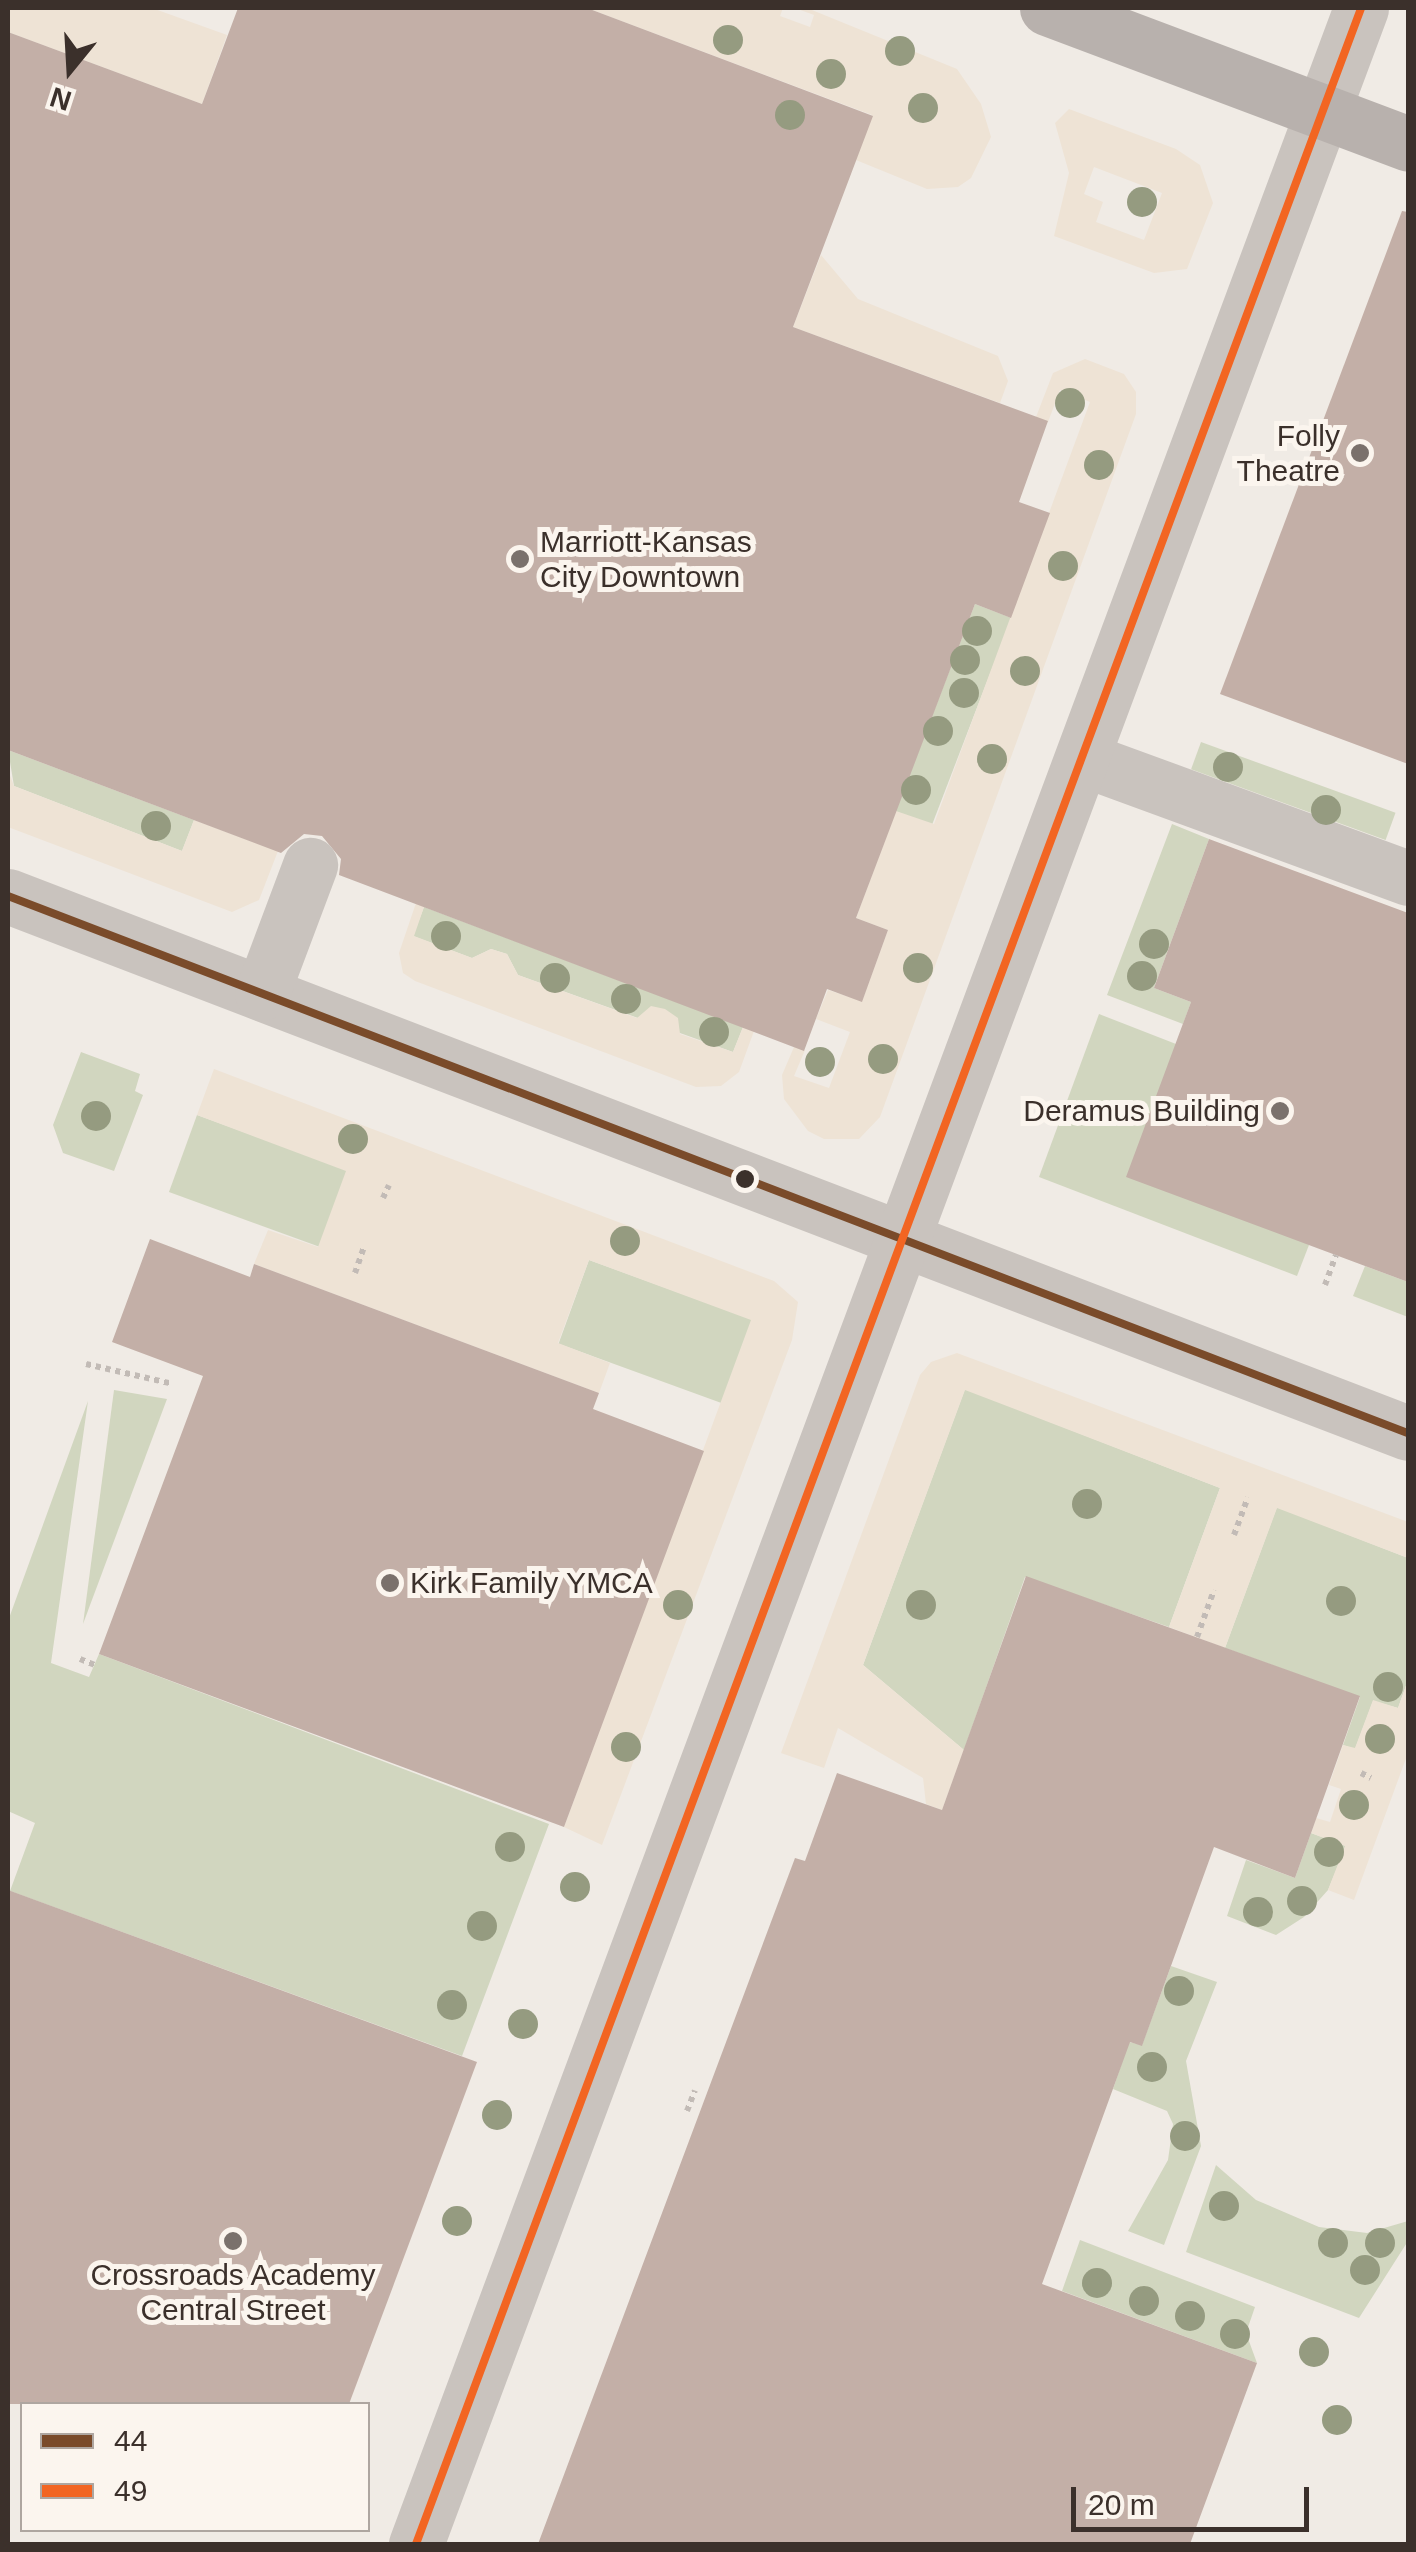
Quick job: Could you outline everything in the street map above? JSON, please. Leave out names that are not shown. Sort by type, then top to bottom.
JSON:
[{"type":"main road","points":[[1047,8],[1408,144]]},
{"type":"street","points":[[416,2544],[1361,8]]},
{"type":"street","points":[[1083,759],[1408,878]]},
{"type":"street","points":[[262,992],[310,865]]},
{"type":"street","points":[[8,896],[1408,1433]]},
{"type":"path","points":[[384,1198],[388,1185]]},
{"type":"path","points":[[354,1273],[364,1247]]},
{"type":"path","points":[[1325,1285],[1336,1255]]},
{"type":"path","points":[[86,1364],[173,1384]]},
{"type":"path","points":[[1234,1535],[1248,1496]]},
{"type":"path","points":[[1196,1637],[1214,1590]]},
{"type":"path","points":[[80,1659],[95,1665]]},
{"type":"path","points":[[1361,1773],[1371,1778]]},
{"type":"path","points":[[687,2111],[695,2090]]},
{"type":"green space","points":[[975,604],[1011,618],[932,825],[895,811]]},
{"type":"green space","points":[[1201,742],[1396,813],[1386,840],[1191,769]]},
{"type":"green space","points":[[8,750],[194,820],[182,851],[14,786]]},
{"type":"green space","points":[[1172,824],[1209,839],[1154,988],[1191,1002],[1183,1024],[1107,995]]},
{"type":"green space","points":[[424,907],[743,1027],[733,1052],[518,975],[507,954],[491,949],[472,958],[413,936]]},
{"type":"green space","points":[[1099,1014],[1176,1044],[1309,1245],[1297,1276],[1039,1177]]},
{"type":"green space","points":[[81,1052],[140,1074],[135,1091],[143,1095],[114,1171],[63,1153],[53,1125]]},
{"type":"green space","points":[[197,1115],[347,1170],[319,1247],[169,1192]]},
{"type":"green space","points":[[589,1260],[753,1320],[722,1403],[559,1344]]},
{"type":"green space","points":[[1365,1266],[1408,1282],[1408,1317],[1353,1296]]},
{"type":"green space","points":[[965,1389],[1220,1488],[1169,1627],[1025,1577],[964,1750],[863,1665]]},
{"type":"green space","points":[[114,1390],[167,1399],[83,1624]]},
{"type":"green space","points":[[88,1401],[51,1663],[89,1677],[99,1654],[549,1824],[462,2056],[10,1891],[35,1823],[8,1811],[8,1621]]},
{"type":"green space","points":[[1277,1507],[1408,1558],[1408,1680],[1398,1708],[1373,1701],[1355,1749],[1343,1745],[1360,1697],[1225,1648]]},
{"type":"green space","points":[[1311,1833],[1346,1846],[1328,1890],[1304,1917],[1276,1935],[1227,1916],[1246,1860],[1295,1878]]},
{"type":"green space","points":[[1171,1966],[1217,1982],[1186,2061],[1201,2146],[1164,2245],[1128,2231],[1168,2160],[1173,2124],[1167,2111],[1113,2089],[1129,2042],[1142,2045]]},
{"type":"green space","points":[[1216,2165],[1256,2200],[1319,2227],[1367,2233],[1408,2221],[1408,2241],[1359,2318],[1186,2252]]},
{"type":"green space","points":[[1080,2240],[1255,2307],[1246,2333],[1257,2363],[1062,2291]]},
{"type":"shaded area","points":[[8,8],[152,8],[227,35],[202,104],[8,32]]},
{"type":"shaded area","points":[[587,8],[783,8],[780,16],[810,27],[814,15],[795,8],[807,8],[957,69],[981,104],[991,137],[971,178],[958,187],[927,189],[856,160],[872,115]]},
{"type":"shaded area","points":[[1069,109],[1176,149],[1200,165],[1213,203],[1187,269],[1154,273],[1054,236],[1069,173],[1055,123]],"holes":[[[1094,167],[1162,193],[1144,240],[1096,222],[1103,202],[1084,194]]]},
{"type":"shaded area","points":[[821,255],[858,299],[998,356],[1008,381],[1000,403],[793,327]]},
{"type":"shaded area","points":[[1085,359],[1124,374],[1136,392],[1136,414],[880,1117],[859,1139],[824,1139],[808,1131],[784,1099],[782,1075],[794,1047],[805,1050],[794,1076],[829,1088],[850,1032],[816,1019],[828,990],[862,1001],[888,930],[856,918],[896,811],[934,824],[1090,402],[1060,390],[1048,422],[1036,417],[1053,373]]},
{"type":"shaded area","points":[[8,770],[14,786],[182,851],[194,820],[278,851],[259,900],[232,912],[8,827]]},
{"type":"shaded area","points":[[416,903],[424,907],[414,936],[472,958],[491,949],[507,954],[518,975],[637,1018],[651,1006],[665,1009],[678,1018],[680,1034],[733,1052],[743,1027],[754,1031],[739,1072],[721,1086],[696,1087],[415,981],[403,973],[399,953]]},
{"type":"shaded area","points":[[214,1069],[774,1281],[798,1302],[792,1340],[602,1845],[564,1827],[751,1320],[589,1260],[558,1343],[610,1363],[599,1393],[254,1264],[268,1230],[318,1247],[346,1171],[197,1115]]},
{"type":"shaded area","points":[[957,1353],[1408,1522],[1408,1558],[1277,1508],[1225,1648],[1169,1627],[1220,1488],[965,1390],[863,1665],[964,1750],[942,1810],[926,1804],[923,1778],[838,1728],[824,1768],[781,1753],[920,1375],[931,1362]]},
{"type":"shaded area","points":[[1408,1680],[1408,1753],[1354,1900],[1328,1890],[1345,1846],[1311,1833],[1316,1818],[1330,1822],[1341,1789],[1329,1785],[1343,1745],[1355,1748],[1373,1700],[1398,1708]]},
{"type":"building","name":"Marriott-Kansas City Downtown","points":[[238,8],[587,8],[873,116],[793,327],[1048,421],[1019,502],[1050,513],[1011,618],[975,604],[856,918],[888,930],[862,1002],[827,989],[804,1051],[339,875],[341,859],[322,836],[304,834],[281,853],[8,750],[8,32],[202,104]]},
{"type":"building","name":"Folly Theatre","points":[[1402,211],[1408,212],[1408,764],[1220,694]]},
{"type":"building","name":"Deramus Building","points":[[1209,839],[1408,913],[1408,1282],[1126,1177],[1191,1002],[1154,988]]},
{"type":"building","name":"Kirk Family YMCA","points":[[150,1239],[250,1277],[254,1264],[599,1393],[593,1409],[704,1451],[564,1827],[99,1654],[203,1376],[112,1342]]},
{"type":"building","points":[[1026,1576],[1360,1696],[1295,1878],[1214,1847],[1142,2046],[1130,2042],[1042,2284],[1257,2363],[1190,2544],[538,2544],[795,1858],[805,1861],[837,1773],[942,1810]]},
{"type":"building","name":"Crossroads Academy Central Street","points":[[8,1890],[477,2062],[350,2402],[8,2404]]},
{"type":"transit line","name":"49","points":[[416,2544],[1361,8]]},
{"type":"transit line","name":"44","points":[[8,896],[1408,1433]]},
{"type":"place","name":"Folly Theatre","points":[[1360,453]]},
{"type":"place","name":"Marriott-Kansas City Downtown","points":[[520,559]]},
{"type":"place","name":"Deramus Building","points":[[1280,1111]]},
{"type":"place","name":"Kirk Family YMCA","points":[[390,1583]]},
{"type":"place","name":"Crossroads Academy Central Street","points":[[233,2241]]}]
